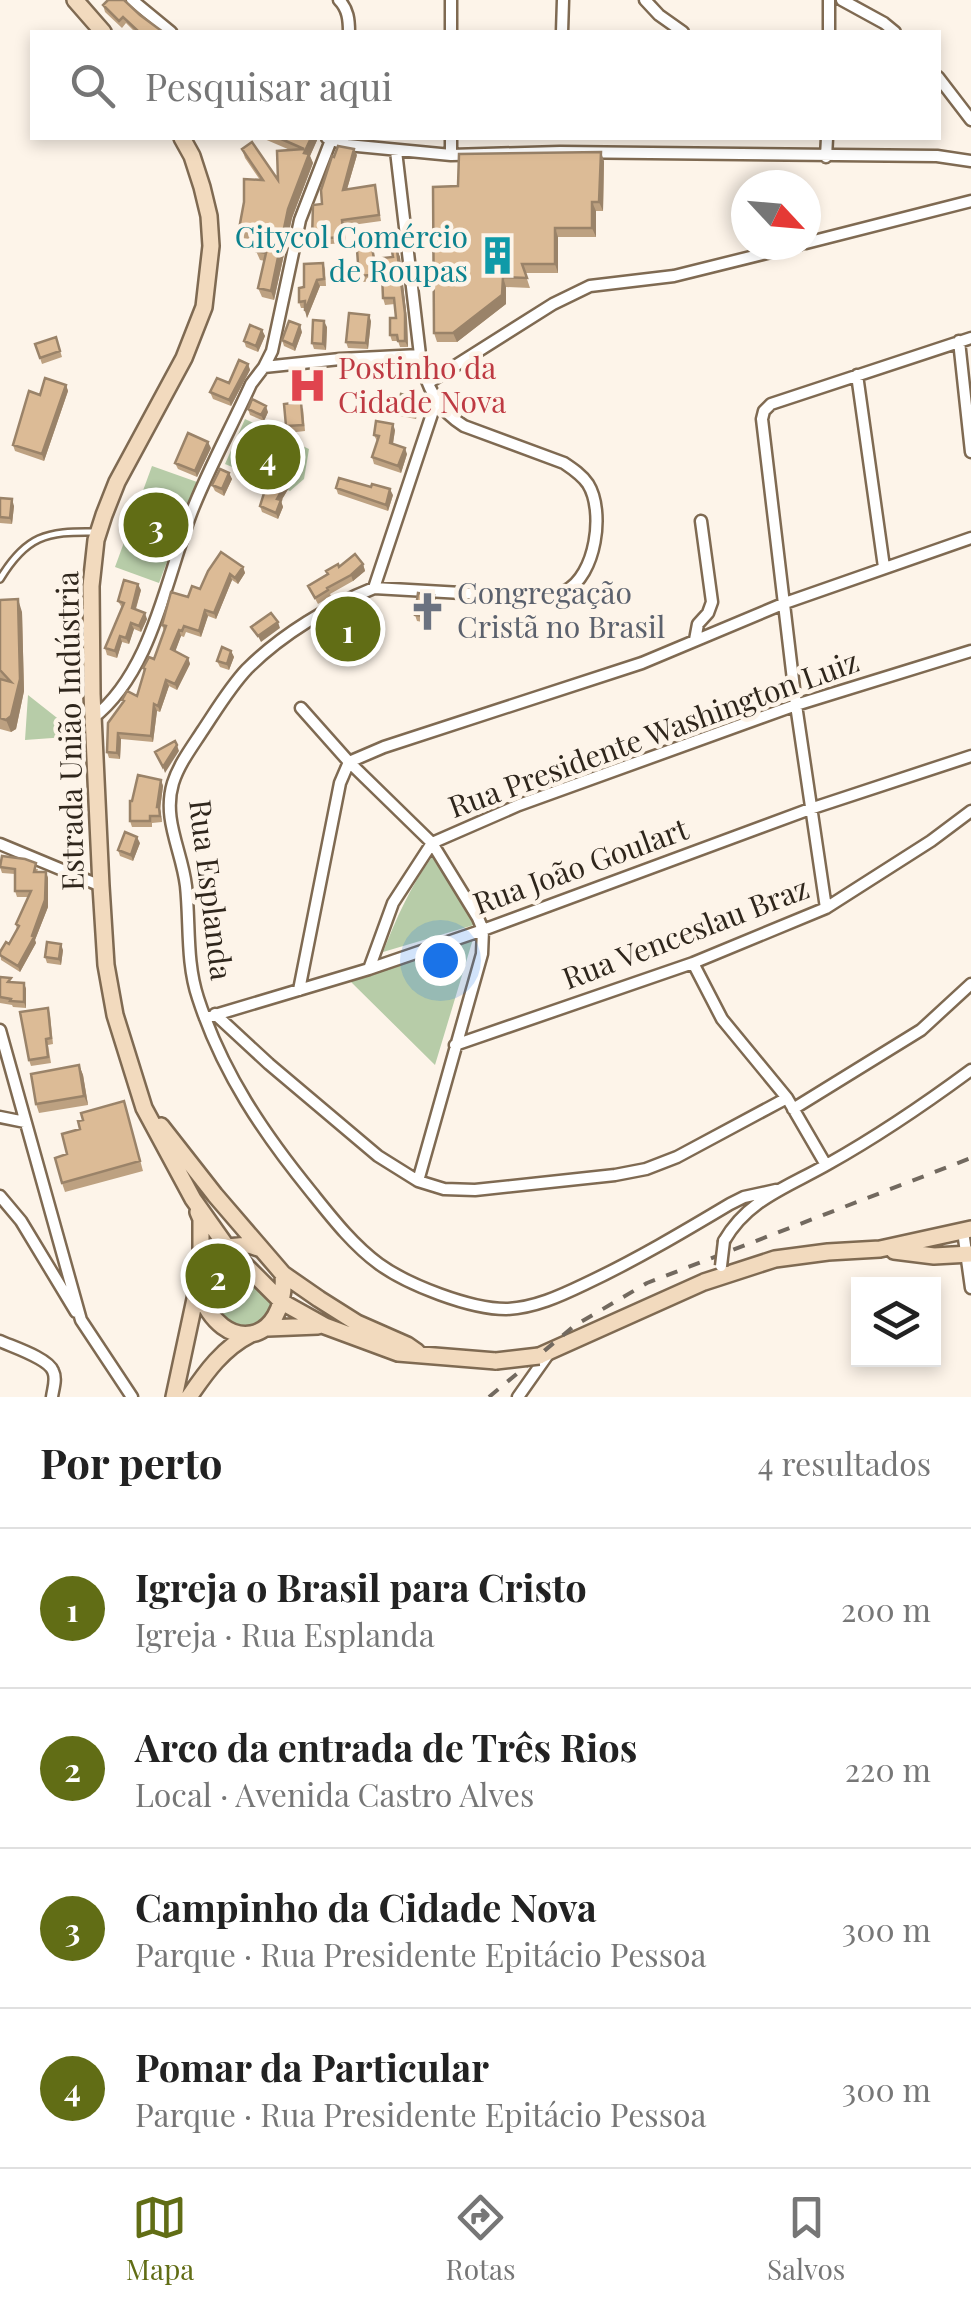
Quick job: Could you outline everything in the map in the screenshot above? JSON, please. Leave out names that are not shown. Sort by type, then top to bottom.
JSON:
[{"type":"main road","points":[[75,0],[101,30]]},
{"type":"main road","name":"Estrada União Indústria","points":[[183,140],[197,171],[209,216],[211,246],[204,306],[184,358],[118,482],[98,532],[91,586],[93,718],[109,990],[144,1108],[193,1199],[227,1247],[282,1302],[325,1326],[398,1353],[496,1361],[544,1354],[721,1271],[803,1254],[880,1249],[967,1230]]},
{"type":"main road","name":"Estrada União Indústria","points":[[144,1108],[284,1274],[319,1300],[407,1344],[424,1357]]},
{"type":"main road","points":[[174,1397],[202,1271],[201,1219],[193,1199]]},
{"type":"main road","points":[[202,1271],[227,1247],[249,1245],[261,1249]]},
{"type":"main road","name":"Estrada União Indústria","points":[[880,1249],[934,1256],[968,1255]]},
{"type":"main road","points":[[268,1328],[280,1310],[284,1274]]},
{"type":"main road","points":[[198,1292],[210,1318],[222,1328],[251,1334]]},
{"type":"main road","points":[[189,1397],[216,1360],[251,1334],[268,1328],[325,1326]]},
{"type":"street","points":[[132,0],[169,30]]},
{"type":"street","points":[[339,0],[350,18],[349,30]]},
{"type":"street","points":[[451,0],[451,30]]},
{"type":"street","points":[[562,0],[562,30]]},
{"type":"street","points":[[644,0],[681,30]]},
{"type":"street","points":[[828,30],[829,0]]},
{"type":"street","points":[[842,0],[893,30]]},
{"type":"street","points":[[941,81],[971,120]]},
{"type":"street","points":[[93,718],[116,697],[142,656],[193,510],[251,384],[272,351],[300,220],[329,140]]},
{"type":"street","points":[[451,140],[451,154]]},
{"type":"street","points":[[560,140],[560,152]]},
{"type":"street","points":[[826,157],[828,140]]},
{"type":"street","points":[[347,141],[396,152],[451,154],[937,156],[971,161]]},
{"type":"street","name":"Rua Esplanda","points":[[396,152],[420,355],[428,383],[450,416],[464,426],[564,463],[587,482],[593,494],[596,526],[590,560],[581,578],[569,590],[556,595],[374,588],[294,631],[248,668],[194,744],[174,782],[170,814],[186,883],[192,978],[210,1016],[226,1068],[258,1122],[310,1191],[381,1266],[462,1301],[507,1309],[546,1300],[625,1265],[744,1197],[776,1190]]},
{"type":"street","points":[[821,240],[971,202]]},
{"type":"street","points":[[428,383],[553,304],[590,286],[674,276],[738,260]]},
{"type":"street","points":[[826,908],[796,705],[764,411],[771,404],[965,340],[971,452]]},
{"type":"street","points":[[264,367],[420,355]]},
{"type":"street","points":[[856,375],[884,567]]},
{"type":"street","points":[[374,588],[436,399]]},
{"type":"street","points":[[695,640],[698,624],[712,602],[701,521]]},
{"type":"street","points":[[298,990],[340,783],[350,762],[384,747],[642,663],[784,603],[971,538]]},
{"type":"street","name":"Rua Presidente Washington Luiz","points":[[369,969],[394,904],[432,842],[519,805],[796,705],[971,651]]},
{"type":"street","points":[[301,708],[432,842],[483,930],[482,954],[418,1181]]},
{"type":"street","name":"Rua João Goulart","points":[[210,1016],[369,969],[810,809],[971,756]]},
{"type":"street","name":"Rua Venceslau Braz","points":[[456,1045],[693,963],[826,908],[971,811]]},
{"type":"street","points":[[0,844],[101,886]]},
{"type":"street","points":[[693,963],[722,1020],[790,1104],[826,1165]]},
{"type":"street","points":[[210,1016],[378,1156],[418,1181],[444,1189],[476,1190],[615,1175],[677,1157],[790,1104],[921,1030],[971,984]]},
{"type":"street","points":[[0,1030],[81,1320]]},
{"type":"street","points":[[721,1271],[724,1241],[740,1220],[776,1190],[826,1165],[927,1104],[971,1070]]},
{"type":"street","points":[[0,1117],[25,1122]]},
{"type":"street","points":[[0,1196],[21,1221],[132,1397]]},
{"type":"street","points":[[967,1230],[971,1288]]},
{"type":"street","points":[[0,1341],[53,1369],[52,1397]]},
{"type":"street","points":[[518,1397],[544,1354]]},
{"type":"lane","points":[[0,579],[25,546],[42,537],[98,532]]},
{"type":"green space","points":[[245,419],[309,449],[304,479],[290,491],[225,464]]},
{"type":"green space","points":[[152,466],[197,482],[159,583],[115,567]]},
{"type":"green space","points":[[28,695],[80,736],[25,740]]},
{"type":"green space","points":[[432,857],[474,925],[383,952],[404,903]]},
{"type":"green space","points":[[473,939],[435,1065],[350,981]]},
{"type":"green space","points":[[229,1257],[275,1307],[247,1328],[227,1324],[207,1297],[208,1279]]},
{"type":"building","points":[[108,0],[124,0],[160,30],[137,30],[123,17],[119,21],[103,5]]},
{"type":"building","points":[[284,140],[310,140],[304,153],[309,154],[288,209],[271,291],[258,288],[266,253],[256,251],[261,232],[239,229],[244,179],[263,180],[242,149],[252,142],[278,180],[277,151],[304,149]]},
{"type":"building","points":[[338,146],[354,149],[343,190],[375,185],[379,215],[342,220],[344,237],[312,239],[313,205],[322,204],[321,190]]},
{"type":"building","name":"Citycol Comércio de Roupas","points":[[601,152],[599,202],[592,202],[592,228],[555,228],[555,264],[522,264],[527,278],[503,277],[502,295],[453,333],[434,333],[433,187],[458,186],[459,154]]},
{"type":"building","points":[[370,235],[374,259],[393,257],[392,251],[397,250],[405,341],[390,335],[390,318],[396,318],[394,298],[383,298],[382,274],[359,276],[356,237]]},
{"type":"building","points":[[323,263],[324,279],[317,280],[305,311],[305,301],[299,302],[299,288],[304,287],[304,264]]},
{"type":"building","points":[[349,313],[369,315],[366,343],[346,342]]},
{"type":"building","points":[[313,320],[324,321],[323,344],[312,343]]},
{"type":"building","points":[[289,321],[300,325],[293,345],[282,340]]},
{"type":"building","points":[[250,325],[262,330],[256,346],[244,341]]},
{"type":"building","points":[[56,337],[60,351],[40,358],[35,344]]},
{"type":"building","points":[[239,360],[248,364],[229,400],[210,392],[217,378],[229,383]]},
{"type":"building","points":[[45,378],[66,385],[42,454],[13,445],[29,391],[40,395]]},
{"type":"building","points":[[401,394],[416,397],[413,413],[398,410]]},
{"type":"building","points":[[252,399],[266,406],[261,415],[248,409]]},
{"type":"building","points":[[301,402],[303,425],[286,426],[284,404]]},
{"type":"building","points":[[376,421],[393,424],[390,443],[405,448],[398,466],[372,457],[379,436],[374,435]]},
{"type":"building","points":[[188,433],[208,442],[195,471],[175,463]]},
{"type":"building","points":[[284,442],[298,450],[288,466],[294,469],[277,499],[281,500],[276,513],[260,506],[270,474],[263,470]]},
{"type":"building","points":[[220,469],[229,473],[222,489],[212,485]]},
{"type":"building","points":[[339,478],[390,489],[386,505],[336,488]]},
{"type":"building","points":[[0,498],[12,499],[10,518],[0,517]]},
{"type":"building","points":[[221,552],[243,567],[235,578],[230,574],[214,613],[205,610],[199,631],[184,626],[179,630],[171,649],[188,658],[175,684],[166,680],[158,706],[154,704],[151,736],[118,733],[117,753],[107,752],[108,723],[127,691],[137,696],[143,668],[149,657],[154,659],[166,626],[162,625],[171,592],[188,597],[192,586],[200,589]]},
{"type":"building","points":[[355,554],[363,564],[315,598],[308,586]]},
{"type":"building","points":[[124,580],[138,584],[132,608],[145,613],[139,626],[131,623],[126,638],[120,636],[115,651],[105,648],[124,603],[118,601]]},
{"type":"building","points":[[418,593],[434,595],[431,617],[415,615]]},
{"type":"building","points":[[350,597],[359,636],[339,641],[331,607]]},
{"type":"building","points":[[18,599],[20,679],[11,716],[6,720],[0,718],[0,679],[11,682],[0,670],[0,600]]},
{"type":"building","points":[[271,613],[278,622],[258,636],[251,627]]},
{"type":"building","points":[[222,647],[231,651],[227,664],[217,661]]},
{"type":"building","points":[[175,741],[177,745],[163,767],[155,752]]},
{"type":"building","points":[[138,775],[161,780],[157,807],[160,816],[150,816],[150,821],[130,821],[130,801]]},
{"type":"building","points":[[125,832],[137,837],[131,855],[118,850]]},
{"type":"building","points":[[2,856],[36,863],[34,872],[46,872],[45,900],[34,937],[18,966],[0,952],[19,926],[16,924],[31,891],[15,891],[15,869],[0,867]]},
{"type":"building","points":[[47,942],[61,944],[59,959],[45,957]]},
{"type":"building","points":[[0,977],[24,983],[24,1002],[0,997]]},
{"type":"building","points":[[48,1008],[48,1057],[29,1060],[20,1012]]},
{"type":"building","points":[[79,1065],[84,1096],[36,1104],[31,1074]]},
{"type":"building","points":[[124,1101],[140,1161],[62,1183],[55,1158],[67,1154],[62,1134],[80,1129],[81,1113]]},
{"type":"railway","points":[[489,1397],[574,1326],[647,1283],[971,1158]]},
{"type":"place","name":"Citycol Comércio de Roupas","points":[[498,255]]},
{"type":"place","name":"Postinho da Cidade Nova","points":[[308,386]]},
{"type":"place","name":"Pomar da Particular","points":[[268,457]]},
{"type":"place","name":"Campinho da Cidade Nova","points":[[156,525]]},
{"type":"place","name":"Congregação Cristã no Brasil","points":[[427,611]]},
{"type":"place","name":"Igreja o Brasil para Cristo","points":[[348,629]]},
{"type":"place","name":"Arco da entrada de Três Rios","points":[[218,1276]]}]
